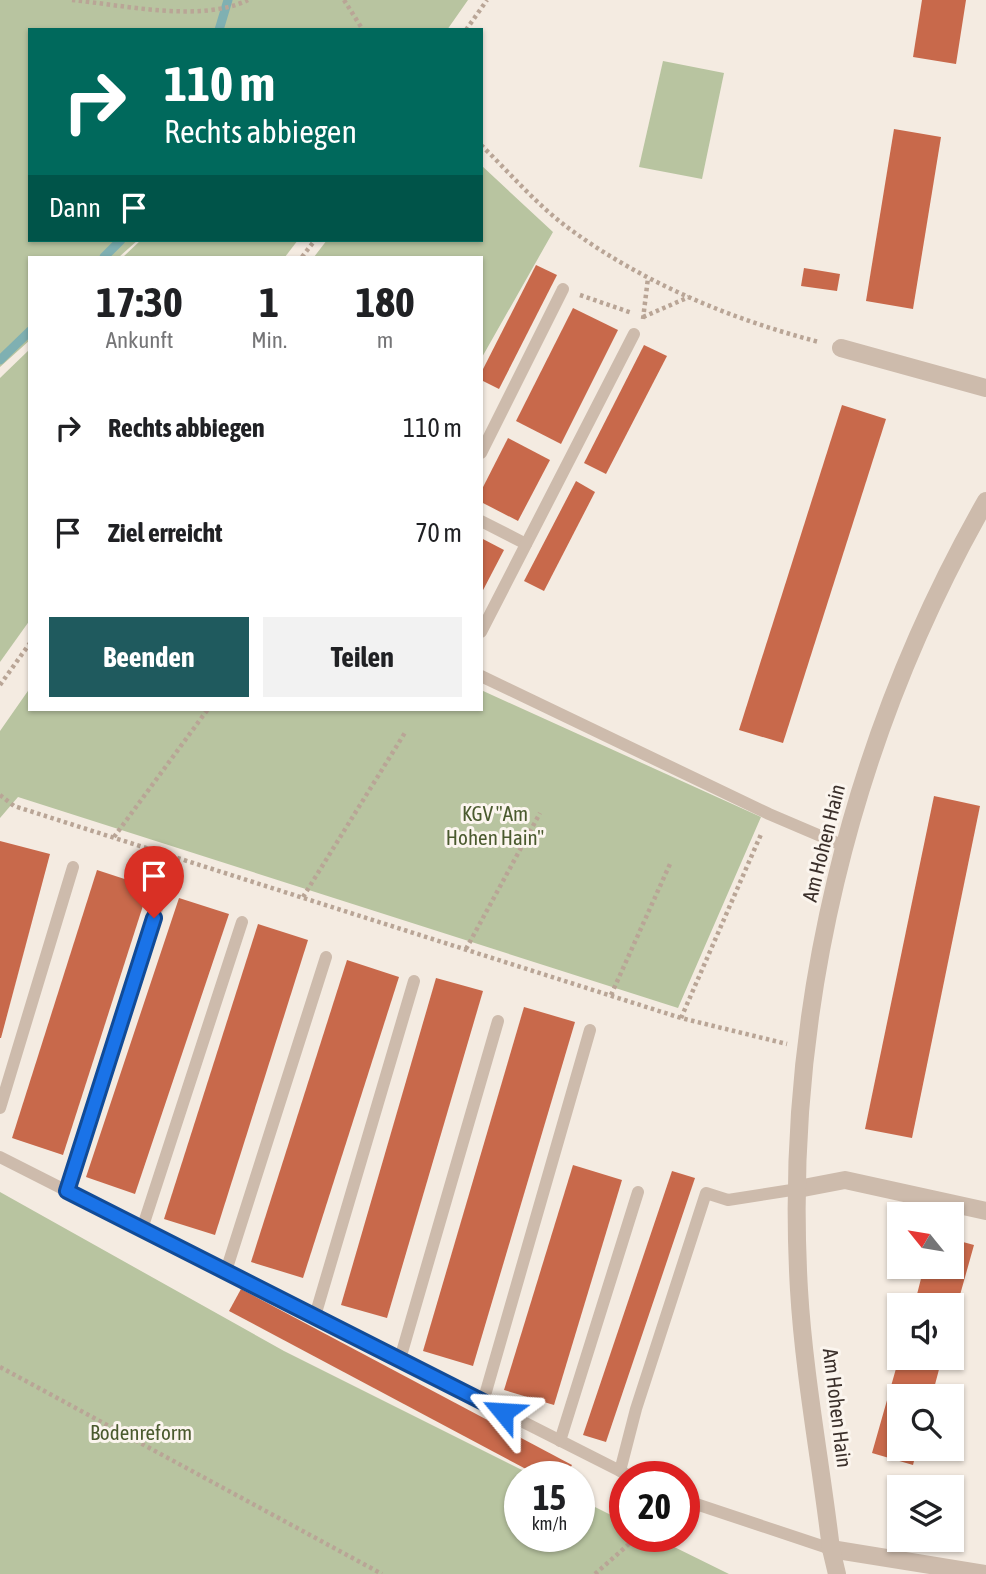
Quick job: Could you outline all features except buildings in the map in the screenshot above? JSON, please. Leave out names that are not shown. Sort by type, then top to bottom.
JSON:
[{"type":"street","points":[[841,348],[986,388]]},
{"type":"street","name":"Am Hohen Hain","points":[[838,1574],[831,1549],[799,1291],[798,1189],[804,1049],[844,846],[870,760],[914,645],[978,532],[986,501]]},
{"type":"street","points":[[798,1189],[845,1180],[986,1211]]},
{"type":"street","points":[[831,1549],[986,1574]]},
{"type":"lane","points":[[483,449],[563,289]]},
{"type":"lane","points":[[483,628],[634,334]]},
{"type":"lane","points":[[483,522],[526,544]]},
{"type":"lane","points":[[483,677],[769,814],[844,846]]},
{"type":"lane","points":[[0,1108],[73,867]]},
{"type":"lane","points":[[67,1191],[162,893]]},
{"type":"lane","points":[[142,1229],[242,922]]},
{"type":"lane","points":[[226,1271],[326,957]]},
{"type":"lane","points":[[315,1316],[414,981]]},
{"type":"lane","points":[[400,1359],[498,1021]]},
{"type":"lane","points":[[484,1402],[590,1030]]},
{"type":"lane","points":[[0,1157],[609,1466]]},
{"type":"lane","points":[[628,1461],[636,1409],[706,1193],[729,1200],[798,1189]]},
{"type":"lane","points":[[560,1441],[638,1192]]},
{"type":"lane","points":[[700,1505],[831,1549]]},
{"type":"path","points":[[72,0],[198,12],[237,6],[248,0]]},
{"type":"path","points":[[344,0],[362,28]]},
{"type":"path","points":[[467,28],[487,0]]},
{"type":"path","points":[[483,147],[565,226],[648,278],[758,326],[841,348]]},
{"type":"path","points":[[303,256],[313,242]]},
{"type":"path","points":[[634,334],[644,318],[648,278]]},
{"type":"path","points":[[563,289],[644,318],[690,296]]},
{"type":"path","points":[[0,685],[28,646]]},
{"type":"path","points":[[114,837],[207,711]]},
{"type":"path","points":[[303,897],[406,731]]},
{"type":"path","points":[[0,795],[14,806],[681,1018],[804,1049]]},
{"type":"path","points":[[466,949],[540,813]]},
{"type":"path","points":[[681,1018],[769,814]]},
{"type":"path","points":[[611,995],[670,864]]},
{"type":"path","points":[[0,1367],[382,1574]]},
{"type":"path","points":[[595,1574],[620,1552]]},
{"type":"green space","points":[[0,0],[468,0],[448,28],[28,28],[28,242],[136,242],[120,256],[28,256],[28,342],[0,367]]},
{"type":"green space","points":[[663,61],[724,73],[702,179],[639,167]]},
{"type":"green space","points":[[483,167],[553,232],[483,355],[483,256],[315,256],[325,242],[483,242]]},
{"type":"green space","points":[[139,242],[296,242],[286,256],[124,256]]},
{"type":"green space","points":[[28,351],[28,623],[0,662],[0,378]]},
{"type":"green space","name":"KGV \"Am Hohen Hain\"","points":[[28,691],[28,711],[483,711],[483,691],[761,817],[678,1008],[18,797],[0,818],[0,731]]},
{"type":"green space","name":"Bodenreform","points":[[0,1192],[284,1351],[504,1461],[504,1552],[595,1552],[595,1507],[609,1514],[609,1552],[684,1552],[729,1574],[0,1574]]},
{"type":"waterway","points":[[220,28],[228,0]]},
{"type":"waterway","points":[[105,256],[119,242]]},
{"type":"waterway","points":[[0,360],[28,333]]},
{"type":"route","points":[[154,918],[67,1191],[503,1412]]}]
